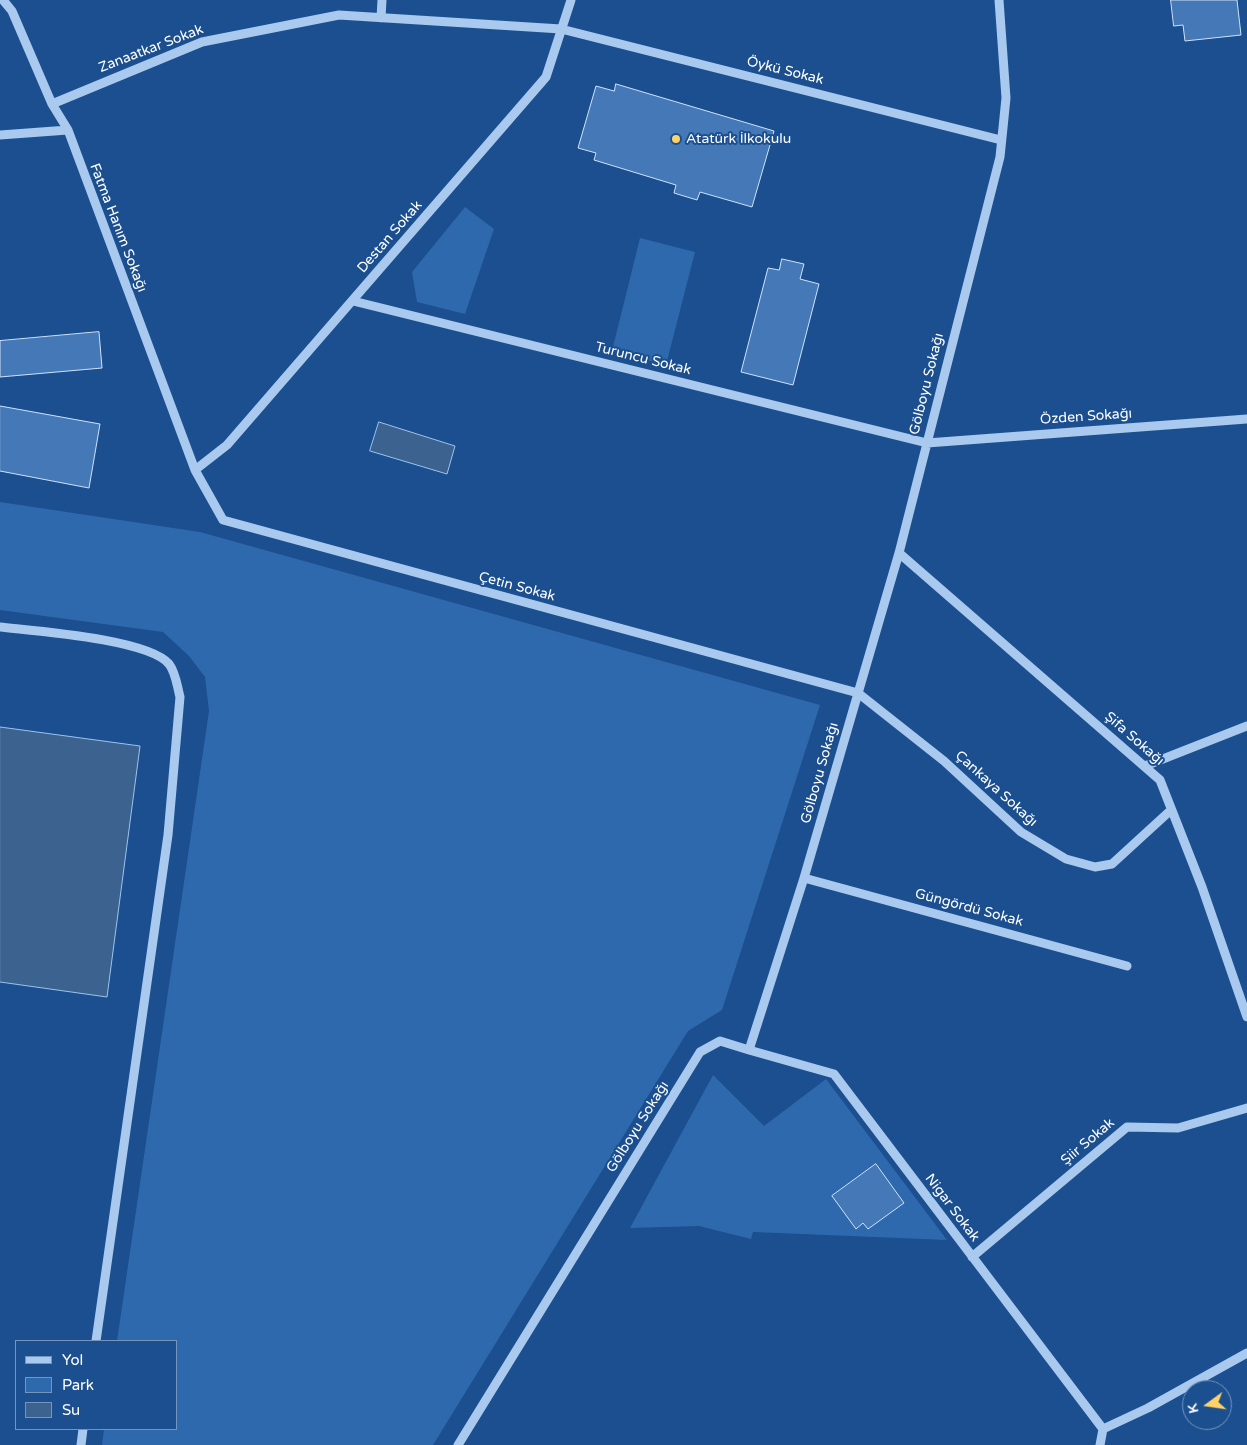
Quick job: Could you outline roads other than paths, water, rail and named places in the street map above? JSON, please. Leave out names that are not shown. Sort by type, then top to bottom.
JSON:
[{"type":"street","name":"Fatma Hanım Sokağı","points":[[3,0],[12,11],[52,104],[68,130],[195,470]]},
{"type":"street","points":[[381,18],[382,0]]},
{"type":"street","name":"Destan Sokak","points":[[195,470],[227,444],[546,77],[571,0]]},
{"type":"street","name":"Gölboyu Sokağı","points":[[458,1445],[700,1052],[720,1041],[749,1050],[804,878],[899,553],[1000,157],[1006,98],[999,0]]},
{"type":"street","name":"Zanaatkar Sokak","points":[[52,104],[202,42],[339,15],[562,29]]},
{"type":"street","name":"Öykü Sokak","points":[[562,29],[1001,140]]},
{"type":"street","points":[[0,135],[68,130]]},
{"type":"street","name":"Turuncu Sokak","points":[[353,301],[927,443]]},
{"type":"street","name":"Özden Sokağı","points":[[927,443],[1247,419]]},
{"type":"street","name":"Çetin Sokak","points":[[195,470],[223,520],[858,693]]},
{"type":"street","name":"Şifa Sokağı","points":[[899,553],[1160,780],[1202,887],[1247,1017]]},
{"type":"street","points":[[0,627],[92,639],[147,651],[168,664],[175,677],[180,697],[168,835],[96,1340]]},
{"type":"street","name":"Çankaya Sokağı","points":[[858,693],[944,761],[1021,832],[1066,859],[1095,867],[1112,864],[1171,810]]},
{"type":"street","points":[[1145,766],[1247,726]]},
{"type":"street","name":"Güngördü Sokak","points":[[804,878],[1127,966]]},
{"type":"street","name":"Nigar Sokak","points":[[749,1050],[834,1074],[1103,1429]]},
{"type":"street","name":"Şiir Sokak","points":[[972,1257],[1127,1127],[1178,1128],[1247,1108]]},
{"type":"street","points":[[1100,1445],[1103,1429],[1148,1408],[1247,1353]]},
{"type":"street","points":[[81,1445],[83,1430]]},
{"type":"water","points":[[379,422],[455,446],[447,474],[370,451]]},
{"type":"water","points":[[0,727],[140,746],[107,997],[0,982]]},
{"type":"place","name":"Atatürk İlkokulu","points":[[676,139]]}]
